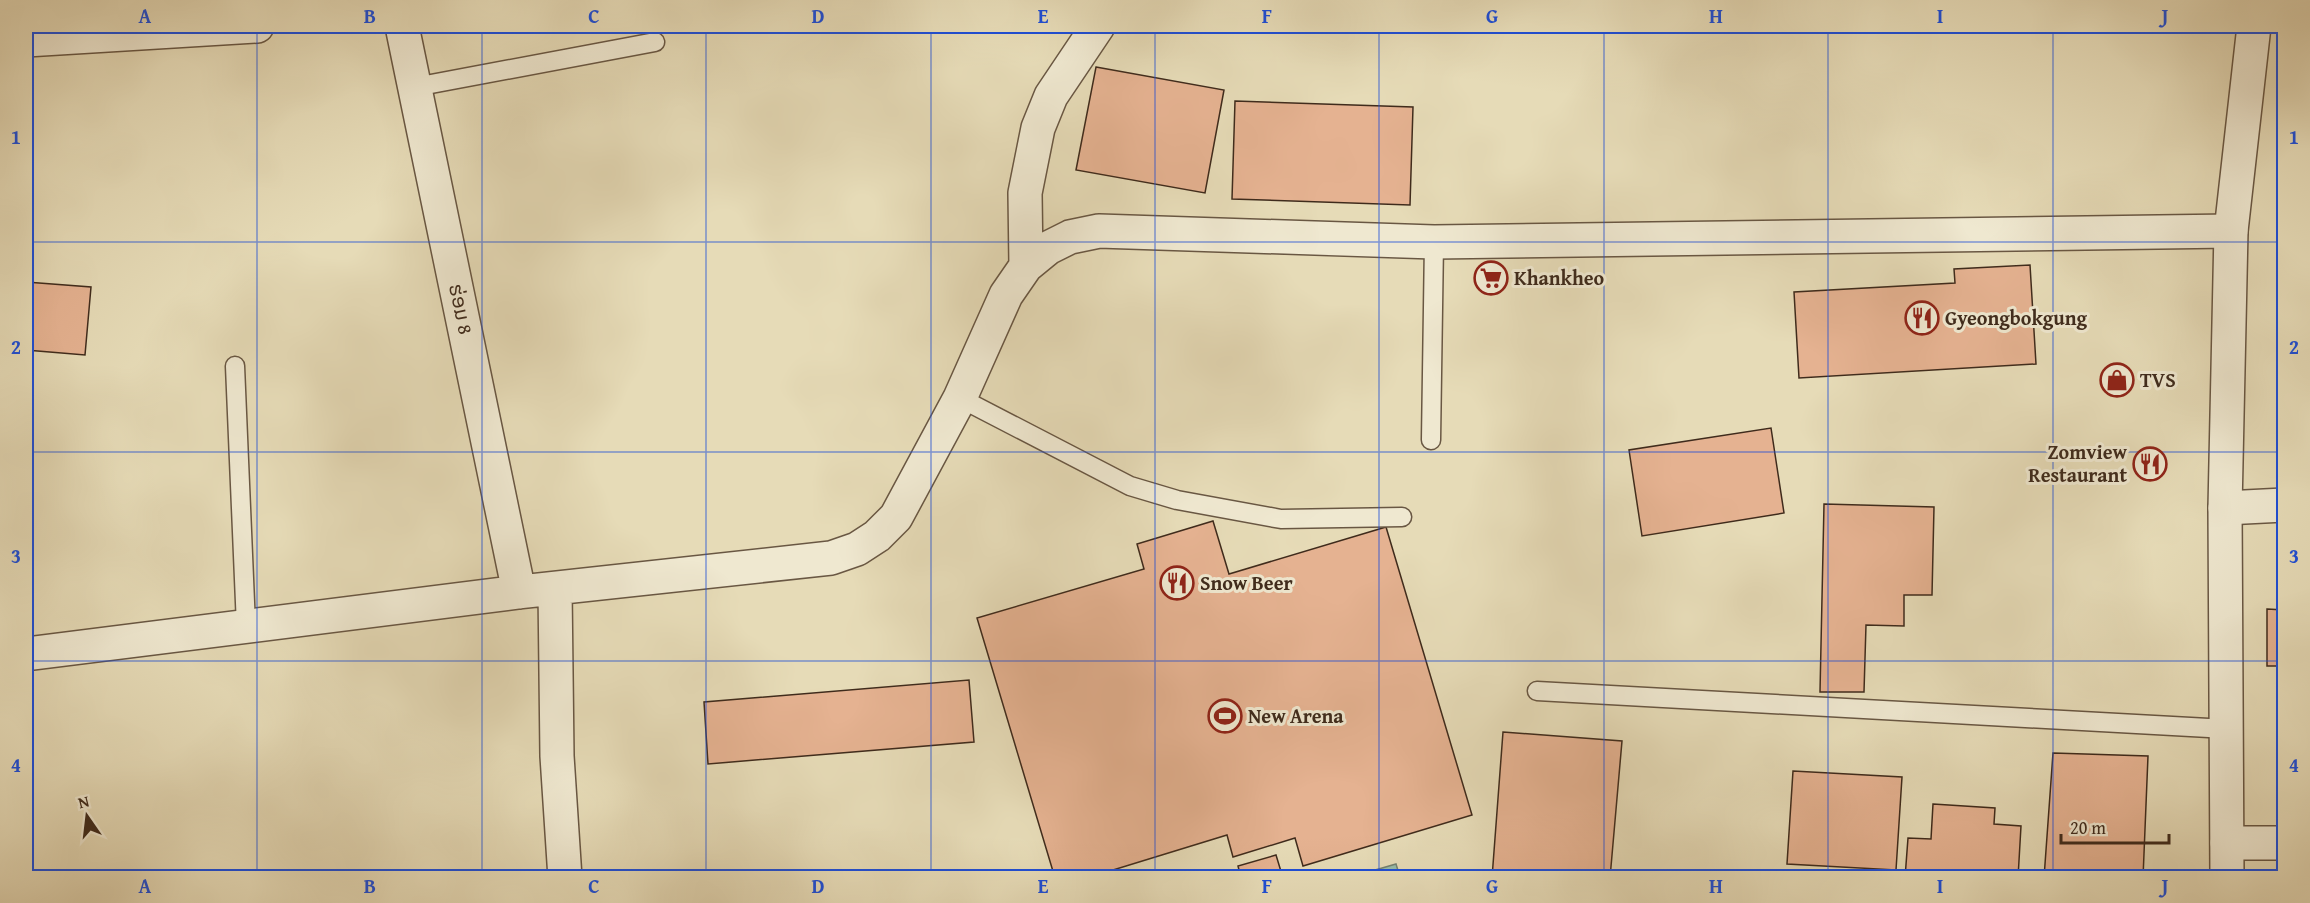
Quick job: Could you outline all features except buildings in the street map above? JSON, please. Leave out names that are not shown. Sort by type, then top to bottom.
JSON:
[{"type":"street","points":[[26,40],[257,26]]},
{"type":"street","name":"ຮ່ອມ 8","points":[[402,26],[519,592]]},
{"type":"street","points":[[1026,266],[1025,194],[1038,128],[1051,96],[1098,26]]},
{"type":"street","points":[[2227,878],[2224,508],[2231,231],[2254,26]]},
{"type":"street","points":[[26,654],[519,592],[831,558],[856,549],[877,536],[896,517],[960,398],[1006,295],[1026,266],[1048,248],[1070,237],[1099,231],[1434,242],[2231,231]]},
{"type":"street","points":[[2224,508],[2284,505]]},
{"type":"street","points":[[555,589],[557,756],[565,878]]},
{"type":"street","points":[[2227,843],[2284,843]]},
{"type":"lane","points":[[416,87],[655,42]]},
{"type":"lane","points":[[1431,440],[1434,242]]},
{"type":"lane","points":[[234,366],[246,626]]},
{"type":"lane","points":[[960,398],[1130,486],[1177,500],[1281,519],[1402,517]]},
{"type":"lane","points":[[1537,691],[2227,729]]},
{"type":"shaded area","points":[[1396,864],[1400,877],[1351,877]]},
{"type":"place","name":"Khankheo","points":[[1491,278]]},
{"type":"place","name":"Gyeongbokgung","points":[[1922,318]]},
{"type":"place","name":"TVS","points":[[2117,380]]},
{"type":"place","name":"Zomview Restaurant","points":[[2150,464]]},
{"type":"place","name":"Snow Beer","points":[[1177,583]]},
{"type":"place","name":"New Arena","points":[[1225,716]]}]
